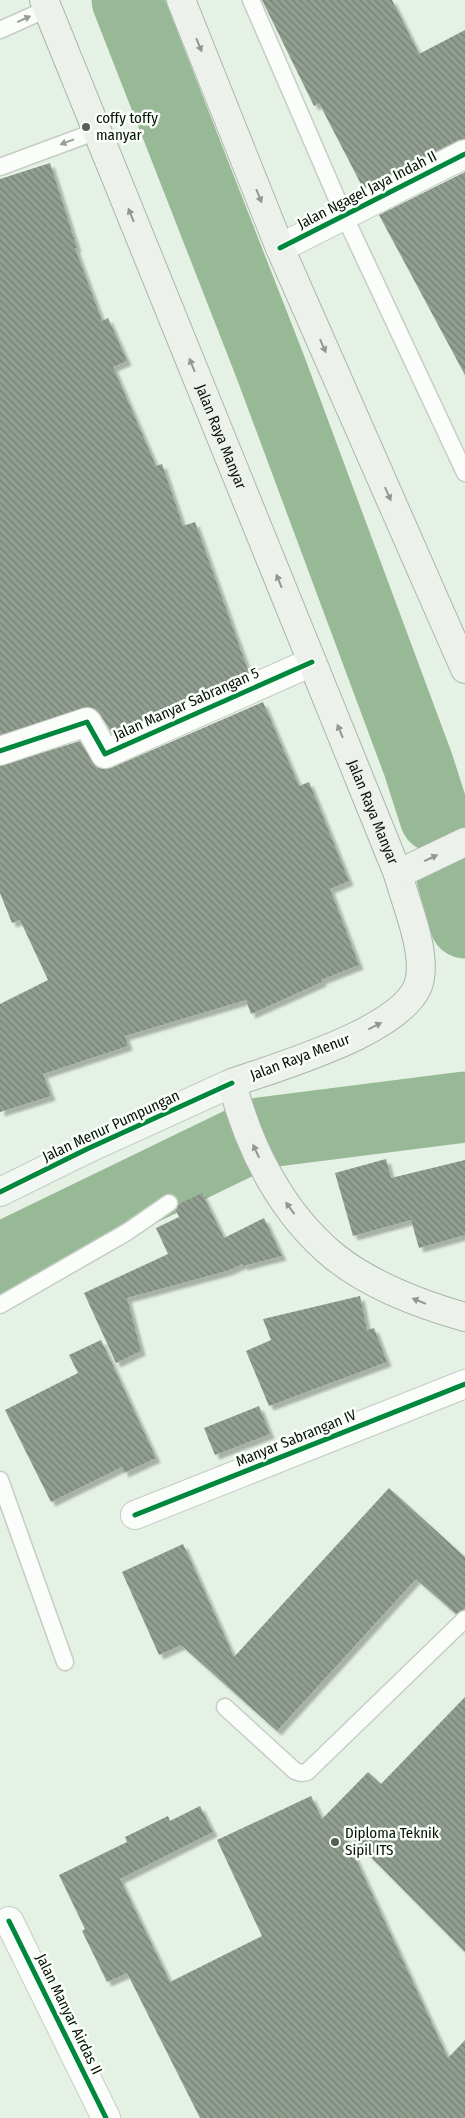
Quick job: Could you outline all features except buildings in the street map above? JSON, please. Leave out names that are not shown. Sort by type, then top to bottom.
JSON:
[{"type":"main road","points":[[181,0],[280,248],[465,668]]},
{"type":"main road","name":"Jalan Raya Manyar","points":[[46,4],[398,874]]},
{"type":"main road","points":[[398,874],[465,842]]},
{"type":"main road","name":"Jalan Raya Menur","points":[[398,874],[420,954],[420,979],[411,999],[387,1020],[343,1042],[232,1083],[244,1126],[268,1177],[294,1214],[312,1235],[335,1257],[363,1276],[441,1310],[465,1317]]},
{"type":"street","name":"Jalan Ngagel Jaya Indah II","points":[[280,248],[465,154]]},
{"type":"street","name":"Jalan Manyar Sabrangan 5","points":[[0,751],[87,722],[105,754],[312,662]]},
{"type":"street","name":"Jalan Menur Pumpungan","points":[[0,1192],[87,1149],[232,1083]]},
{"type":"street","name":"Manyar Sabrangan IV","points":[[135,1515],[465,1384]]},
{"type":"street","name":"Jalan Manyar Airdas II","points":[[9,1921],[106,2118]]},
{"type":"lane","points":[[251,0],[344,215],[465,473]]},
{"type":"lane","points":[[0,30],[46,4]]},
{"type":"lane","points":[[0,167],[97,131]]},
{"type":"lane","points":[[0,1305],[127,1232],[169,1203]]},
{"type":"lane","points":[[0,1480],[65,1662]]},
{"type":"lane","points":[[225,1707],[295,1771],[307,1772],[465,1619]]},
{"type":"shaded area","points":[[465,1073],[465,1137],[295,1160],[286,1105],[372,1087]]},
{"type":"waterway","points":[[127,0],[270,366],[418,764],[435,817]]},
{"type":"waterway","points":[[452,877],[465,923]]},
{"type":"waterway","points":[[0,1259],[260,1133],[465,1107]]},
{"type":"cycle path","points":[[280,248],[465,154]]},
{"type":"cycle path","points":[[0,751],[87,722],[105,754],[312,662]]},
{"type":"cycle path","points":[[0,1192],[87,1149],[232,1083]]},
{"type":"cycle path","points":[[135,1515],[465,1384]]},
{"type":"cycle path","points":[[9,1921],[106,2118]]},
{"type":"place","name":"coffy toffy manyar","points":[[86,127]]},
{"type":"place","name":"Diploma Teknik Sipil ITS","points":[[335,1842]]}]
